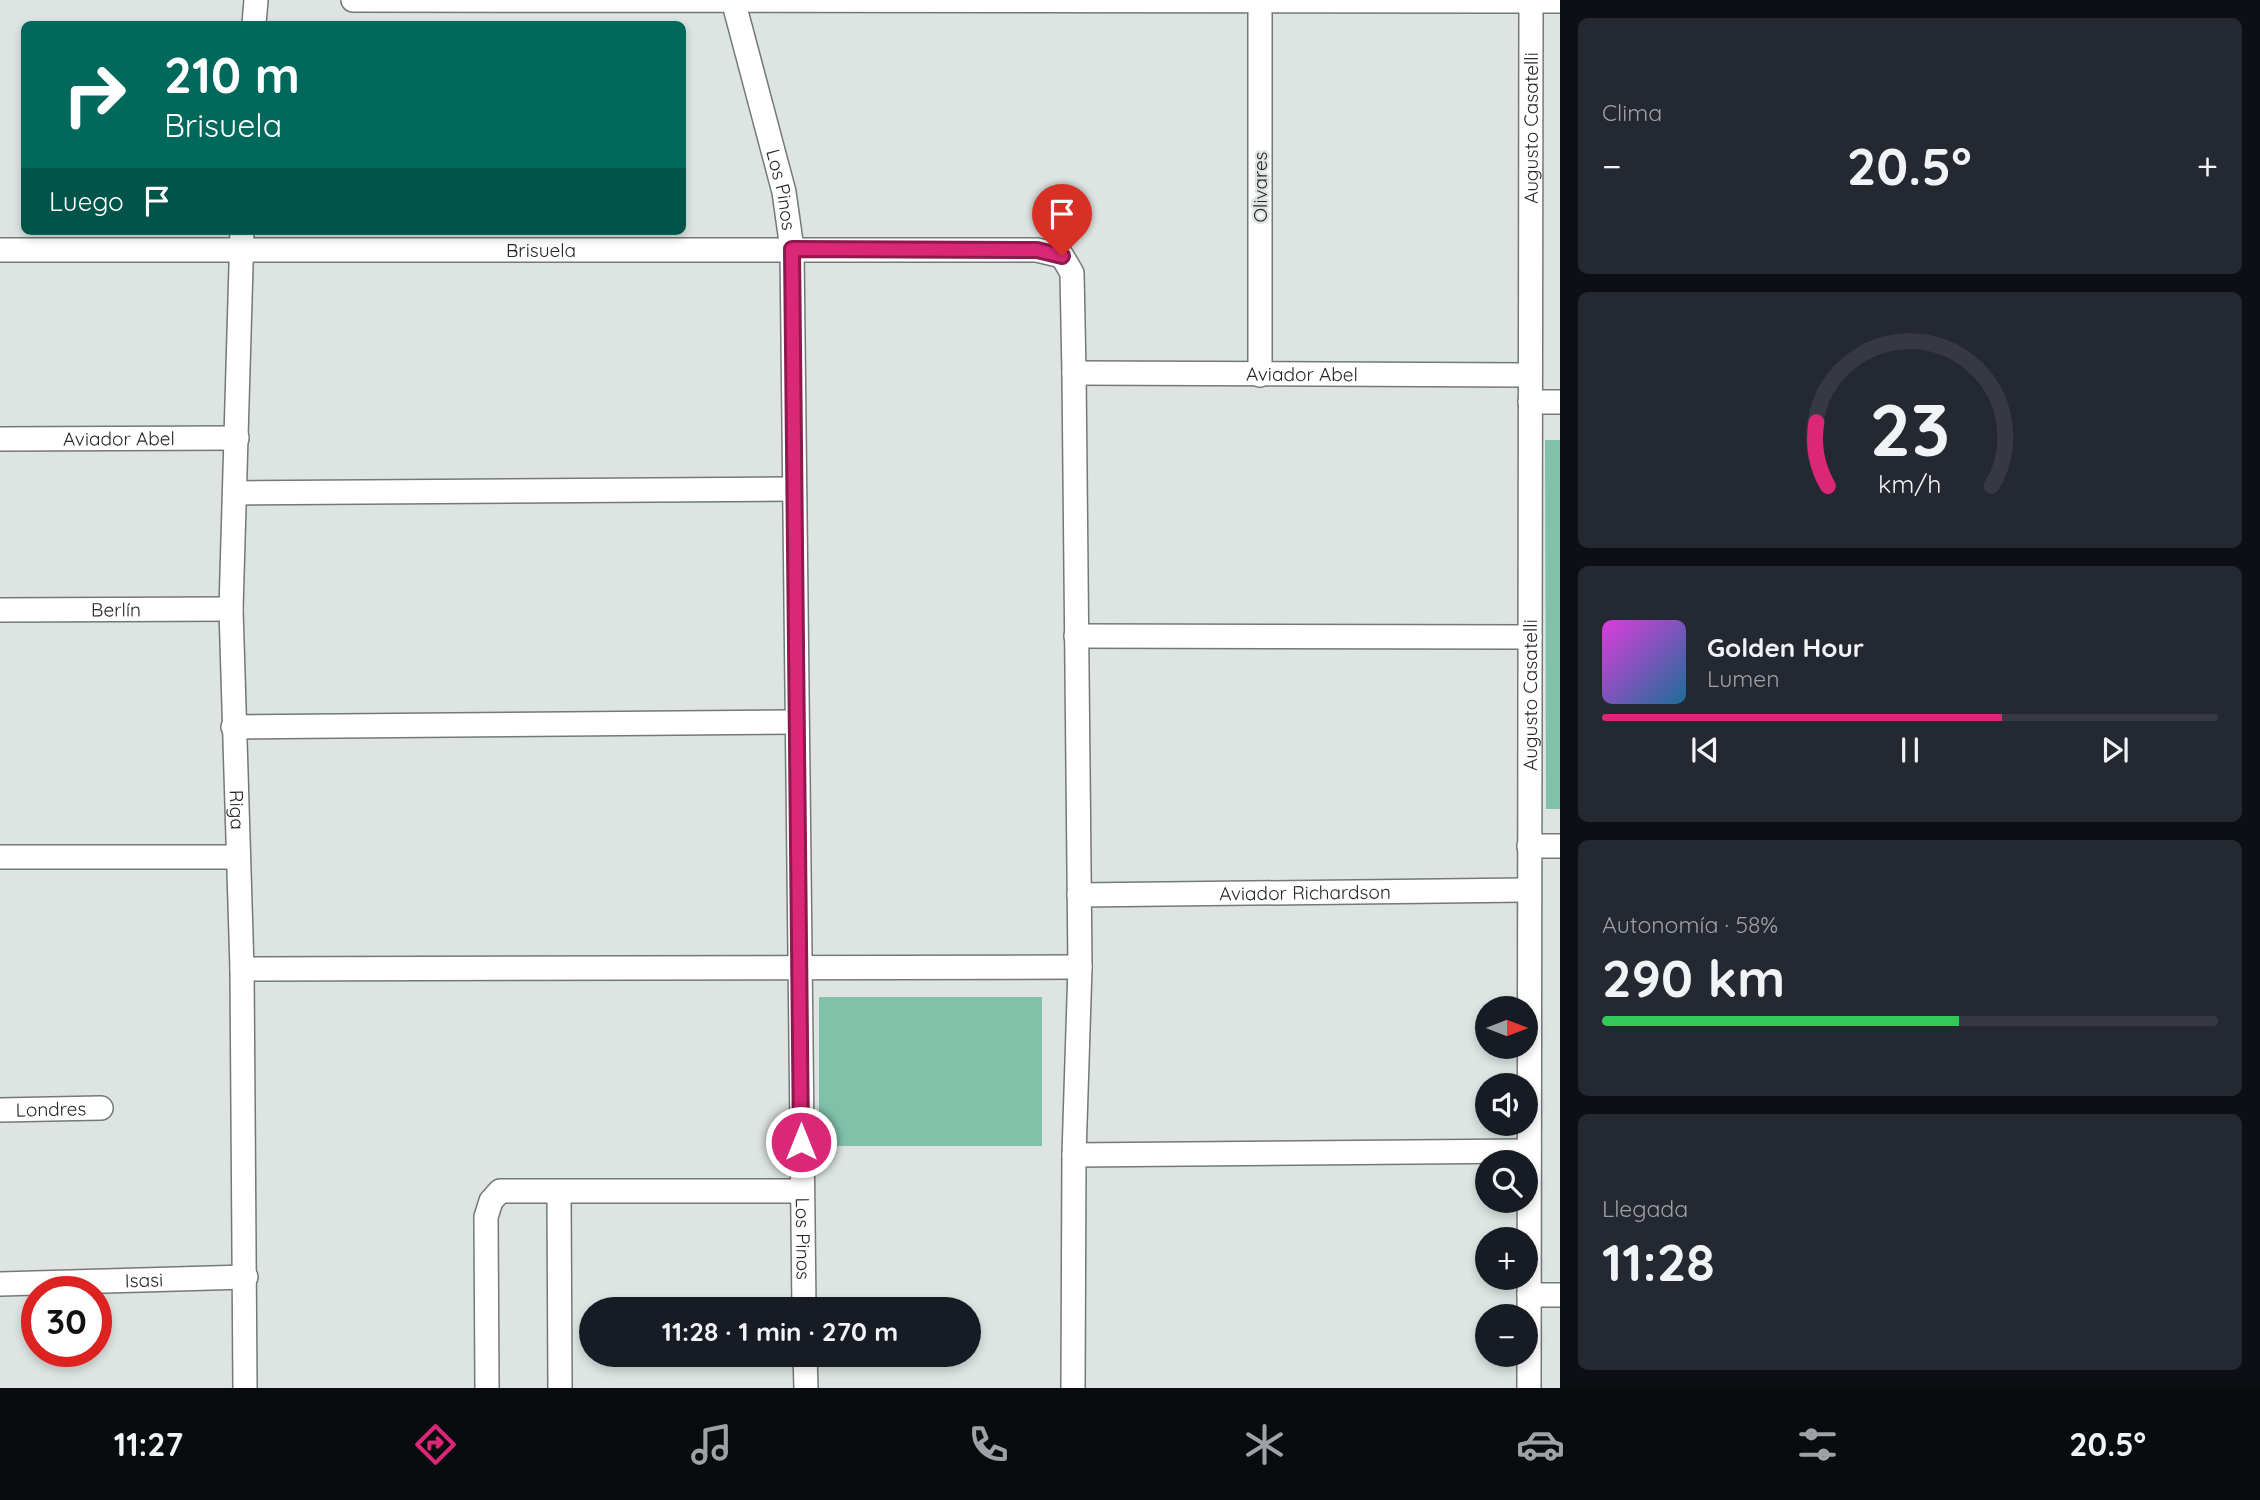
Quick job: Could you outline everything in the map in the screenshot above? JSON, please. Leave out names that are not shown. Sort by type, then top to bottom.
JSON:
[{"type":"street","points":[[254,21],[256,0]]},
{"type":"street","points":[[353,0],[1560,1]]},
{"type":"street","name":"Olivares","points":[[1259,375],[1261,0]]},
{"type":"street","name":"Los Pinos","points":[[733,1],[784,192],[792,249],[792,489],[804,1297]]},
{"type":"street","name":"Augusto Casatelli","points":[[1529,1150],[1531,1]]},
{"type":"street","name":"Brisuela","points":[[0,250],[241,240],[1037,250],[1062,256],[1072,273],[1074,373]]},
{"type":"street","name":"Riga","points":[[241,240],[231,609],[242,970],[245,1388]]},
{"type":"street","points":[[1073,1388],[1074,1155],[1080,967],[1074,373]]},
{"type":"street","name":"Aviador Abel","points":[[1074,373],[1530,375]]},
{"type":"street","points":[[1530,401],[1560,402]]},
{"type":"street","name":"Aviador Abel","points":[[0,439],[237,438]]},
{"type":"street","points":[[236,493],[792,489]]},
{"type":"street","name":"Berlín","points":[[0,610],[231,609]]},
{"type":"street","points":[[1076,636],[1530,637]]},
{"type":"street","points":[[233,727],[796,722]]},
{"type":"street","points":[[1529,846],[1560,846]]},
{"type":"street","points":[[0,858],[239,857]]},
{"type":"street","name":"Aviador Richardson","points":[[1079,895],[1529,890]]},
{"type":"street","points":[[242,970],[1080,967]]},
{"type":"street","name":"Londres","points":[[0,1110],[102,1108]]},
{"type":"street","points":[[1074,1155],[1475,1151]]},
{"type":"street","points":[[487,1388],[486,1217],[491,1201],[500,1191],[801,1191]]},
{"type":"street","points":[[559,1193],[560,1388]]},
{"type":"street","name":"Augusto Casatelli","points":[[1528,1388],[1529,1213]]},
{"type":"street","name":"Isasi","points":[[0,1284],[246,1277]]},
{"type":"street","points":[[1529,1295],[1560,1295]]},
{"type":"street","points":[[805,1367],[806,1388]]},
{"type":"green space","points":[[1545,440],[1560,440],[1560,809],[1546,809]]},
{"type":"green space","points":[[819,997],[1042,997],[1042,1146],[819,1146]]},
{"type":"route","points":[[801,1142],[801,967],[792,489],[792,249],[1037,250],[1062,256]]}]
